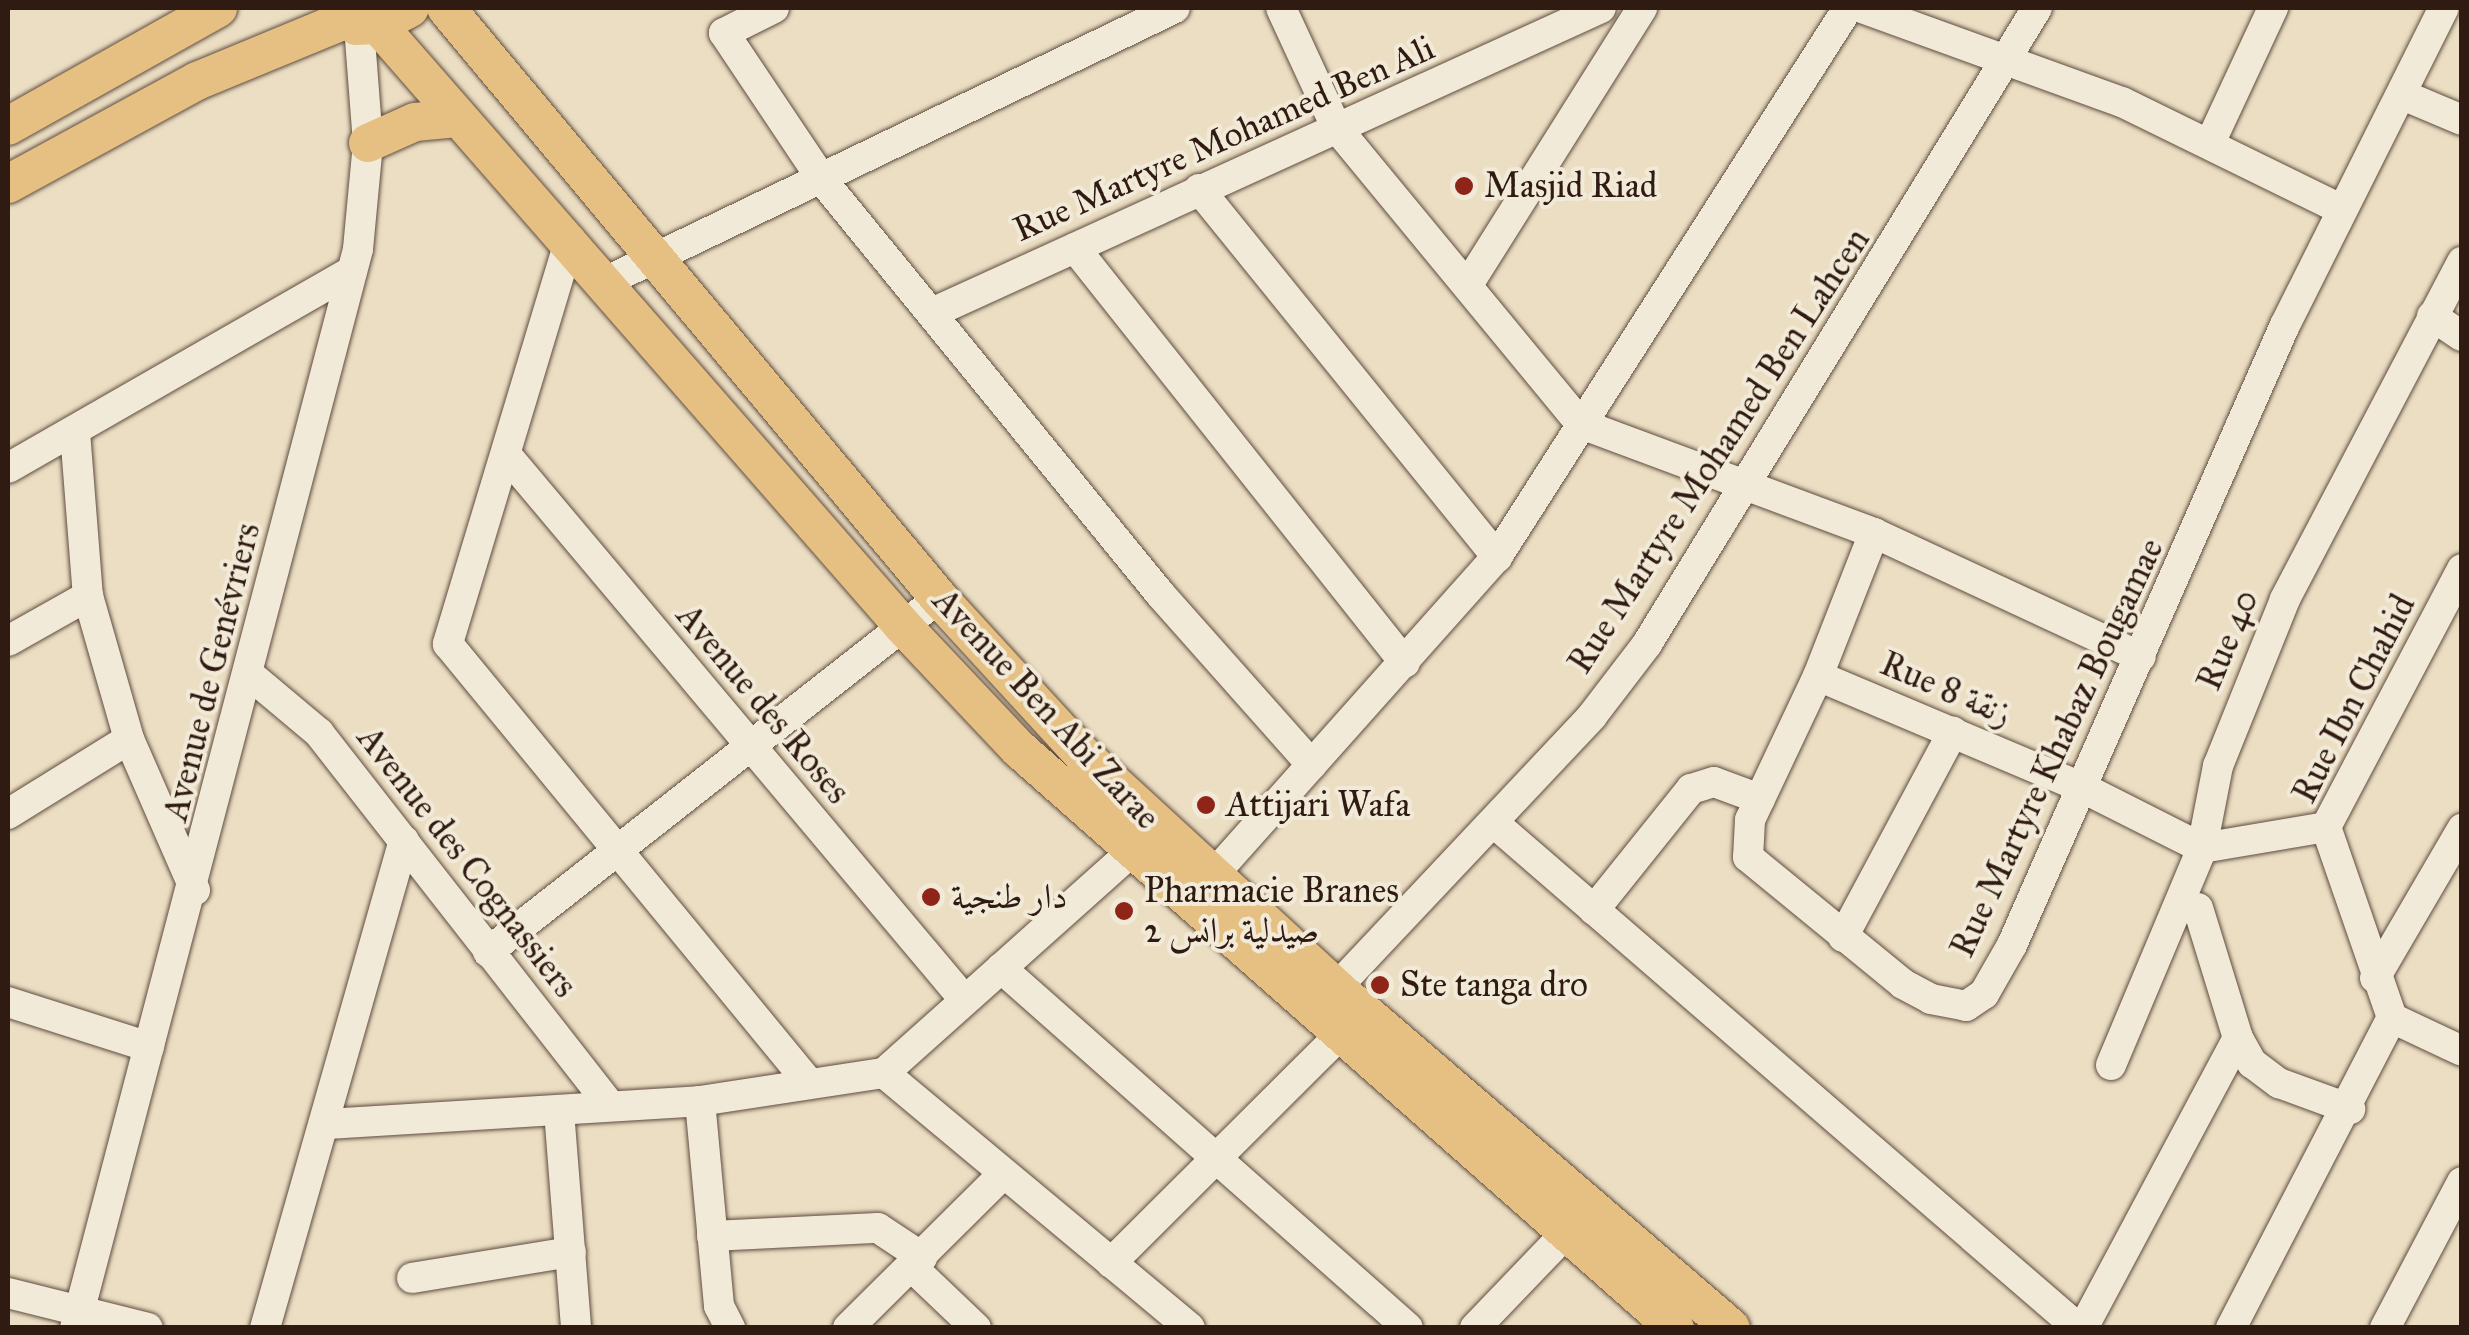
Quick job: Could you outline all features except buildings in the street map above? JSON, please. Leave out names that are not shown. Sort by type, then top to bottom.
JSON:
[{"type":"main road","points":[[8,126],[218,8]]},
{"type":"main road","name":"Avenue Ben Abi Zarae","points":[[446,8],[1145,840]]},
{"type":"main road","points":[[8,184],[197,82],[361,18]]},
{"type":"main road","name":"Avenue Ben Abi Zarae","points":[[361,18],[570,238],[902,625],[1019,748],[1336,988],[1731,1328]]},
{"type":"main road","points":[[368,144],[415,122],[458,118]]},
{"type":"main road","name":"Avenue Ben Abi Zarae","points":[[1201,888],[1340,1035],[1675,1328]]},
{"type":"street","points":[[774,8],[724,33],[823,181],[1160,596],[1312,765]]},
{"type":"street","points":[[607,282],[651,256],[823,181],[1175,8]]},
{"type":"street","points":[[1282,8],[1336,126],[1582,424],[1874,533],[2141,657]]},
{"type":"street","name":"Rue Martyre Mohamed Ben Ali","points":[[932,312],[1601,8]]},
{"type":"street","points":[[1469,283],[1642,8]]},
{"type":"street","points":[[1201,888],[1498,557],[1848,8]]},
{"type":"street","points":[[1862,8],[2011,60],[2211,141],[2342,210]]},
{"type":"street","name":"Rue Martyre Mohamed Ben Lahcen","points":[[1336,988],[1494,823],[1618,684],[1748,485],[2011,60],[2037,8]]},
{"type":"street","points":[[2211,141],[2273,8]]},
{"type":"street","name":"Rue Martyre Khabaz Bougamae","points":[[1874,533],[1818,676],[1746,834],[1748,857],[1843,937],[1923,996],[1950,1004],[1976,1001],[2012,945],[2342,210],[2405,96],[2444,8]]},
{"type":"street","name":"Avenue de Genévriers","points":[[77,1318],[195,890],[352,271],[368,144],[361,18]]},
{"type":"street","points":[[2405,96],[2462,120]]},
{"type":"street","points":[[1200,189],[1498,557]]},
{"type":"street","points":[[570,238],[509,458],[448,644],[809,1083]]},
{"type":"street","points":[[1075,248],[1405,664]]},
{"type":"street","name":"Rue 40","points":[[2112,1065],[2202,848],[2218,766],[2285,599],[2462,262]]},
{"type":"street","points":[[8,468],[352,271]]},
{"type":"street","points":[[2432,316],[2462,336]]},
{"type":"street","points":[[76,432],[88,596],[129,739],[195,890]]},
{"type":"street","name":"Avenue des Roses","points":[[509,458],[962,997]]},
{"type":"street","name":"Rue Ibn Chahid","points":[[2392,1018],[2375,978],[2326,827],[2462,569]]},
{"type":"street","points":[[8,641],[88,596]]},
{"type":"street","points":[[488,952],[940,598]]},
{"type":"street","name":"Avenue des Cognassiers","points":[[251,676],[319,733],[610,1106]]},
{"type":"street","name":"Rue 8 زنقة","points":[[1818,676],[2083,788],[2202,848]]},
{"type":"street","points":[[1843,937],[1953,732]]},
{"type":"street","points":[[8,814],[129,739]]},
{"type":"street","points":[[1594,910],[1691,789],[1714,782],[1760,798]]},
{"type":"street","points":[[1494,823],[2081,1328],[2238,1038]]},
{"type":"street","points":[[2202,848],[2326,827]]},
{"type":"street","points":[[2375,978],[2462,829]]},
{"type":"street","points":[[265,1328],[404,840]]},
{"type":"street","points":[[326,1124],[700,1101],[884,1073],[962,997],[1001,968],[1145,840]]},
{"type":"street","points":[[2198,908],[2238,1038],[2268,1077],[2350,1109]]},
{"type":"street","points":[[1001,968],[1408,1328]]},
{"type":"street","points":[[8,1002],[149,1047]]},
{"type":"street","points":[[2231,1328],[2350,1109],[2392,1018],[2462,1051]]},
{"type":"street","points":[[1110,1263],[1340,1035]]},
{"type":"street","points":[[884,1073],[1002,1176],[1190,1328]]},
{"type":"street","points":[[700,1101],[719,1306],[730,1328]]},
{"type":"street","points":[[559,1112],[576,1328]]},
{"type":"street","points":[[848,1328],[1002,1176]]},
{"type":"street","points":[[2385,1328],[2462,1182]]},
{"type":"street","points":[[712,1236],[878,1228],[918,1262],[976,1328]]},
{"type":"street","points":[[1476,1328],[1567,1232]]},
{"type":"street","points":[[412,1278],[571,1252]]},
{"type":"street","points":[[8,1293],[77,1318],[148,1328]]},
{"type":"place","name":"Masjid Riad","points":[[1464,186]]},
{"type":"place","name":"Attijari Wafa","points":[[1206,805]]},
{"type":"place","name":"دار طنجية","points":[[931,897]]},
{"type":"place","name":"Pharmacie Branes 2 صيدلية برانس","points":[[1124,911]]},
{"type":"place","name":"Ste tanga dro","points":[[1380,985]]}]
